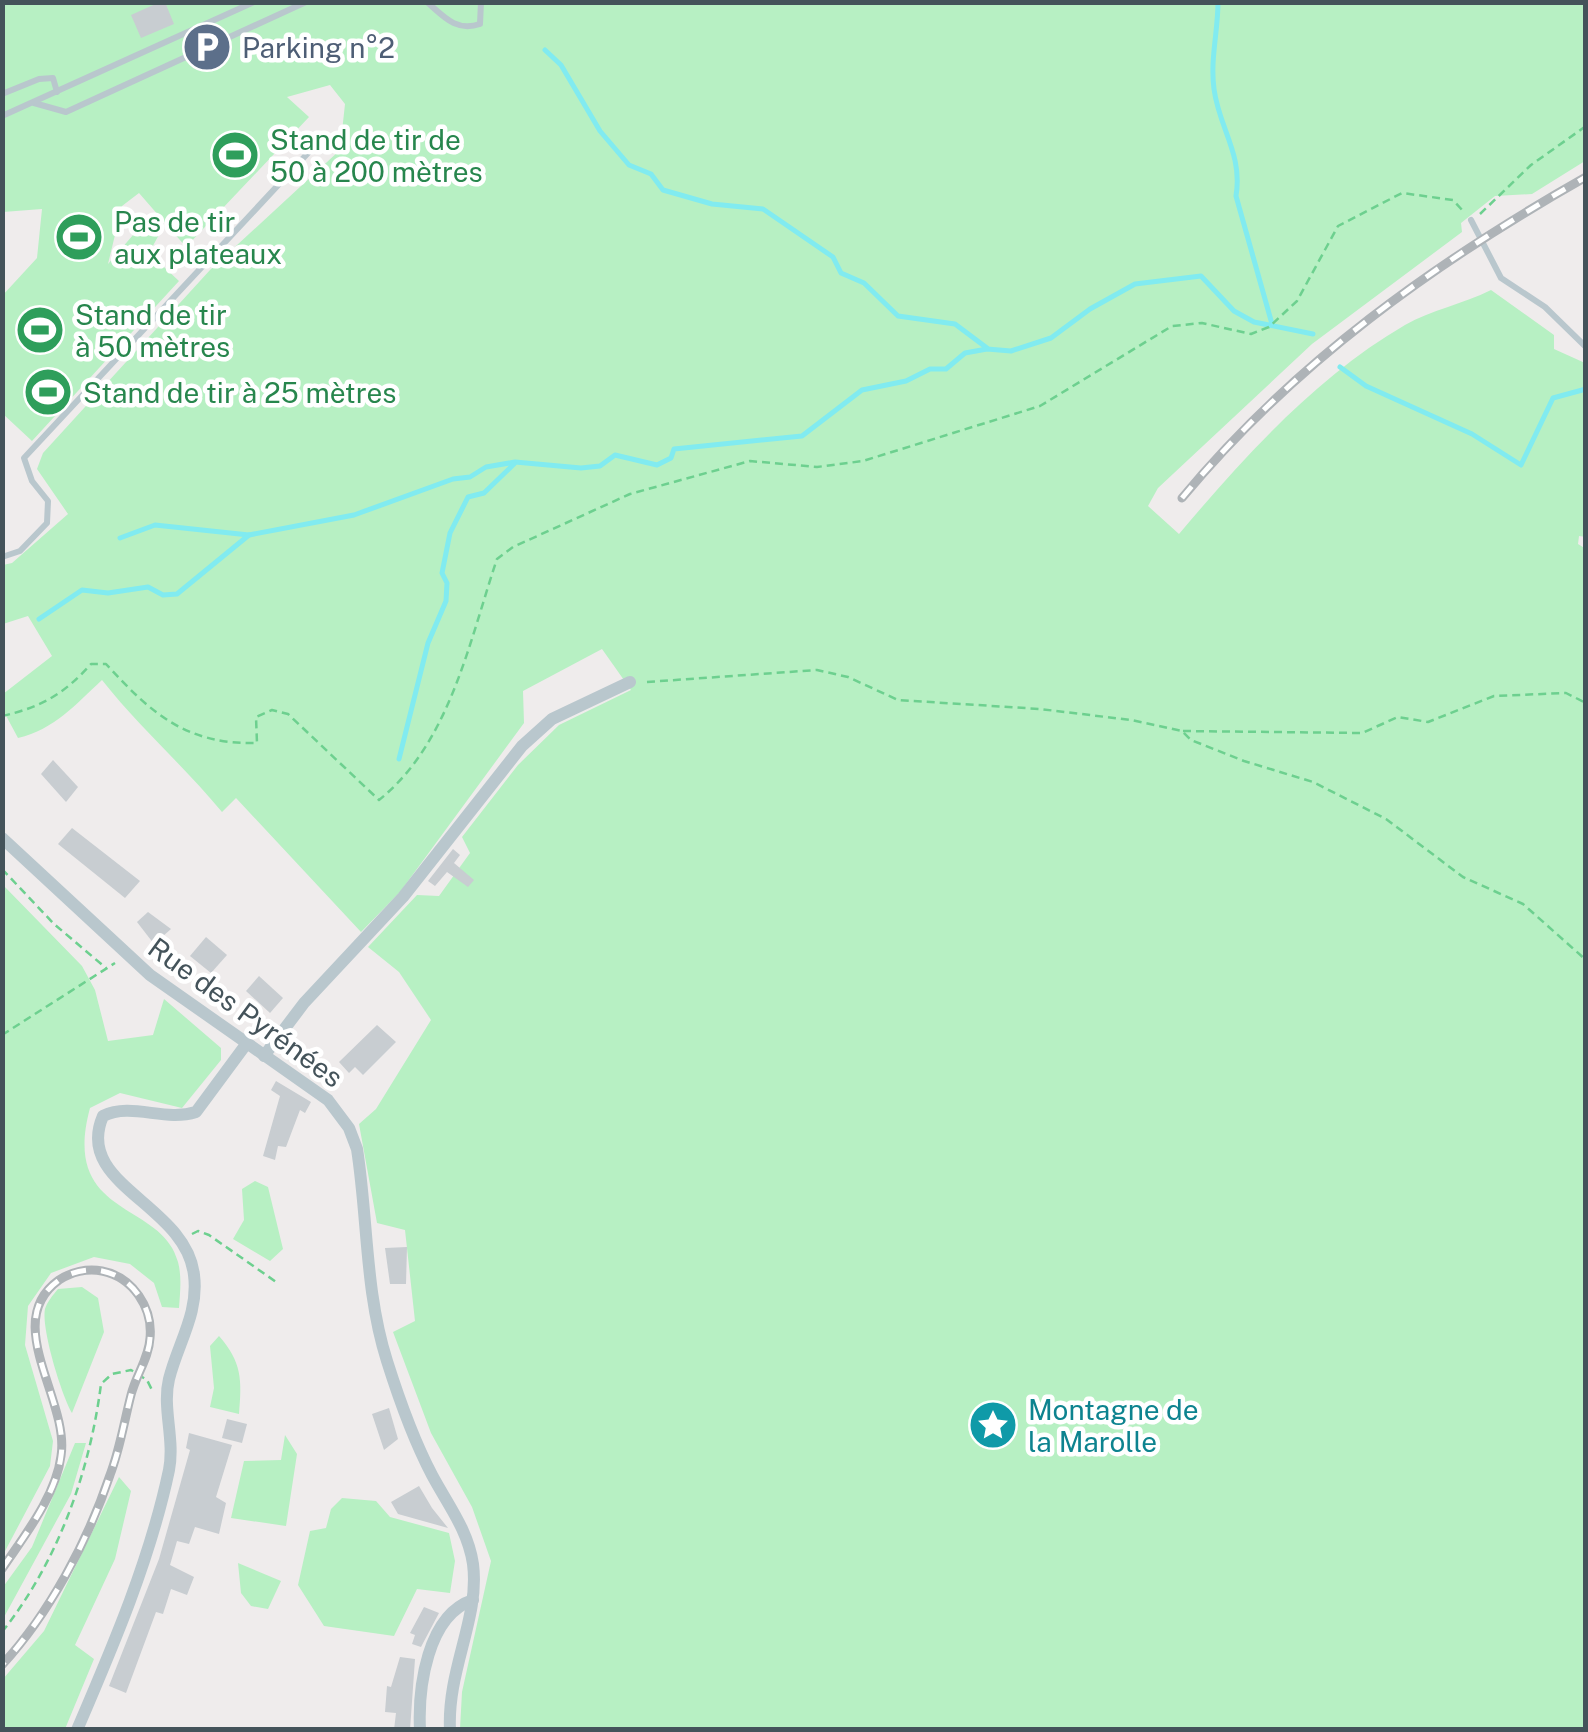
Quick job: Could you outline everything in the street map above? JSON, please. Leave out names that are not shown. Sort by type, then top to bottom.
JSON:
[{"type":"street","points":[[264,1056],[304,1004],[403,897],[522,746],[552,719],[630,682]]},
{"type":"street","name":"Rue des Pyrénées","points":[[2,838],[126,956],[328,1100],[349,1128],[358,1149],[380,1336],[423,1455],[468,1541],[473,1600],[452,1672],[450,1730]]},
{"type":"street","points":[[77,1730],[139,1576],[164,1491],[172,1445],[170,1377],[195,1294],[194,1272],[182,1239],[154,1208],[109,1172],[98,1156],[97,1130],[103,1116],[113,1112],[167,1117],[196,1112],[247,1043]]},
{"type":"street","points":[[420,1730],[422,1686],[433,1646],[453,1609],[473,1600]]},
{"type":"lane","points":[[2,116],[254,2]]},
{"type":"lane","points":[[34,102],[66,112],[306,2]]},
{"type":"lane","points":[[426,2],[455,26],[469,28],[480,24],[481,2]]},
{"type":"lane","points":[[2,94],[39,79],[53,78],[57,92]]},
{"type":"lane","points":[[2,557],[20,551],[47,523],[48,500],[32,481],[24,458],[322,138]]},
{"type":"lane","points":[[1471,220],[1501,278],[1545,307],[1586,347]]},
{"type":"path","points":[[2,716],[41,707],[68,689],[92,664],[106,664],[150,709],[186,734],[257,743],[256,718],[272,710],[288,714],[379,800],[403,781],[446,710],[497,560],[513,547],[630,494],[750,461],[816,467],[862,461],[1040,406],[1172,326],[1202,323],[1252,334],[1269,327],[1296,302],[1338,226],[1402,193],[1453,200],[1471,220],[1500,200],[1532,166],[1586,126]]},
{"type":"path","points":[[630,682],[817,670],[848,677],[898,700],[1040,710],[1131,720],[1182,731],[1362,734],[1398,718],[1428,722],[1494,696],[1566,693],[1586,703]]},
{"type":"path","points":[[1182,731],[1191,740],[1244,761],[1313,782],[1386,820],[1463,876],[1523,904],[1586,960]]},
{"type":"path","points":[[2,869],[54,924],[106,968]]},
{"type":"path","points":[[2,1035],[126,956]]},
{"type":"path","points":[[182,1239],[198,1230],[280,1284]]},
{"type":"path","points":[[2,1632],[63,1531],[82,1477],[102,1384],[112,1374],[131,1370],[147,1380],[152,1392],[168,1404]]},
{"type":"green space","points":[[3,3],[1585,3],[1585,161],[1532,194],[1495,196],[1461,223],[1462,232],[1312,344],[1158,488],[1148,506],[1179,534],[1256,447],[1342,368],[1405,325],[1491,290],[1554,335],[1554,349],[1585,363],[1586,537],[1579,536],[1578,544],[1586,549],[1585,1729],[460,1729],[462,1692],[491,1561],[472,1507],[431,1433],[393,1332],[415,1321],[405,1230],[377,1223],[359,1124],[376,1109],[431,1020],[399,972],[368,947],[417,895],[439,896],[470,853],[462,837],[518,765],[559,725],[631,690],[602,649],[523,691],[524,723],[400,892],[361,932],[236,798],[222,812],[102,680],[54,722],[18,738],[3,710],[3,694],[52,656],[28,616],[3,624],[3,565],[12,563],[68,514],[37,469],[43,453],[210,270],[340,150],[345,104],[330,85],[287,97],[309,117],[186,247],[139,193],[122,206],[108,264],[146,220],[161,231],[149,253],[179,281],[32,441],[3,414],[2,296],[37,258],[42,209],[3,212]]},
{"type":"green space","points":[[3,885],[82,966],[95,990],[108,1041],[153,1035],[164,999],[221,1048],[221,1060],[182,1108],[120,1093],[90,1108],[85,1144],[89,1170],[100,1189],[168,1242],[179,1268],[179,1308],[162,1307],[154,1283],[130,1264],[94,1257],[51,1273],[28,1306],[25,1345],[53,1441],[50,1466],[3,1555]]},
{"type":"green space","points":[[255,1181],[268,1187],[283,1249],[270,1261],[233,1239],[244,1220],[242,1189]]},
{"type":"green space","points":[[82,1287],[98,1298],[104,1332],[72,1413],[53,1362],[45,1309],[58,1289]]},
{"type":"green space","points":[[219,1336],[239,1372],[239,1414],[210,1407],[214,1388],[210,1346]]},
{"type":"green space","points":[[285,1435],[297,1454],[286,1526],[231,1518],[244,1461],[281,1460]]},
{"type":"green space","points":[[75,1443],[86,1443],[71,1494],[3,1619],[3,1587],[32,1547]]},
{"type":"green space","points":[[119,1477],[131,1491],[115,1559],[75,1645],[94,1659],[65,1729],[3,1729],[3,1679],[44,1631]]},
{"type":"green space","points":[[342,1498],[376,1501],[390,1517],[449,1533],[455,1561],[450,1593],[417,1589],[394,1636],[324,1626],[298,1585],[310,1531],[326,1528],[331,1509]]},
{"type":"green space","points":[[238,1563],[281,1581],[268,1609],[251,1606],[241,1593]]},
{"type":"building","points":[[165,2],[174,24],[141,38],[131,15]]},
{"type":"building","points":[[53,760],[78,787],[66,802],[41,774]]},
{"type":"building","points":[[72,828],[140,881],[125,898],[58,844]]},
{"type":"building","points":[[453,849],[460,855],[454,863],[474,880],[468,887],[447,872],[435,886],[428,881]]},
{"type":"building","points":[[148,912],[171,929],[154,944],[137,922]]},
{"type":"building","points":[[206,937],[227,955],[211,973],[190,956]]},
{"type":"building","points":[[259,976],[283,998],[270,1013],[246,991]]},
{"type":"building","points":[[377,1025],[396,1042],[363,1075],[355,1067],[349,1073],[339,1062]]},
{"type":"building","points":[[276,1081],[311,1102],[305,1113],[300,1110],[286,1147],[278,1146],[275,1160],[263,1156],[280,1096],[271,1090]]},
{"type":"building","points":[[407,1247],[406,1284],[390,1284],[385,1248]]},
{"type":"building","points":[[389,1408],[398,1439],[384,1450],[372,1414]]},
{"type":"building","points":[[227,1419],[247,1424],[242,1443],[222,1438]]},
{"type":"building","points":[[189,1433],[232,1445],[216,1497],[226,1503],[219,1534],[195,1527],[189,1544],[177,1541],[170,1565],[194,1577],[187,1595],[171,1589],[163,1614],[156,1612],[126,1693],[109,1686],[159,1559],[190,1450],[186,1448]]},
{"type":"building","points":[[419,1486],[448,1528],[398,1514],[391,1502]]},
{"type":"building","points":[[424,1607],[439,1613],[421,1647],[412,1644],[415,1635],[410,1633]]},
{"type":"building","points":[[400,1657],[415,1659],[410,1730],[394,1730],[396,1713],[385,1712],[387,1686],[391,1687]]},
{"type":"waterway","points":[[1218,2],[1214,89],[1236,167],[1236,196],[1272,324]]},
{"type":"waterway","points":[[545,50],[561,65],[600,131],[629,165],[651,174],[663,190],[712,204],[763,209],[833,257],[841,273],[864,283],[898,316],[955,324],[987,348]]},
{"type":"waterway","points":[[120,538],[155,525],[249,535],[354,515],[453,479],[470,477],[486,467],[515,462],[581,468],[600,466],[615,455],[657,465],[671,458],[674,449],[802,436],[862,390],[906,381],[930,369],[946,369],[965,353],[987,349],[1011,351],[1051,338],[1090,309],[1135,284],[1201,276],[1234,311],[1254,322],[1313,334]]},
{"type":"waterway","points":[[1340,367],[1366,386],[1472,434],[1521,465],[1553,398],[1586,389]]},
{"type":"waterway","points":[[399,759],[428,643],[446,601],[447,583],[442,573],[450,533],[468,497],[484,493],[514,464]]},
{"type":"waterway","points":[[39,619],[82,590],[108,593],[148,587],[163,595],[177,594],[249,535]]},
{"type":"railway","points":[[1182,498],[1271,403],[1369,319],[1474,244],[1586,177]]},
{"type":"railway","points":[[2,1569],[46,1501],[61,1456],[61,1434],[36,1339],[36,1317],[43,1297],[59,1280],[74,1273],[96,1270],[113,1274],[132,1287],[144,1305],[150,1327],[147,1353],[90,1525],[51,1600],[2,1665]]},
{"type":"place","name":"Parking n°2","points":[[207,47]]},
{"type":"place","name":"Stand de tir de 50 à 200 mètres","points":[[235,155]]},
{"type":"place","name":"Pas de tir aux plateaux","points":[[79,237]]},
{"type":"place","name":"Stand de tir à 50 mètres","points":[[40,330]]},
{"type":"place","name":"Stand de tir à 25 mètres","points":[[48,392]]},
{"type":"place","name":"Montagne de la Marolle","points":[[993,1425]]}]
